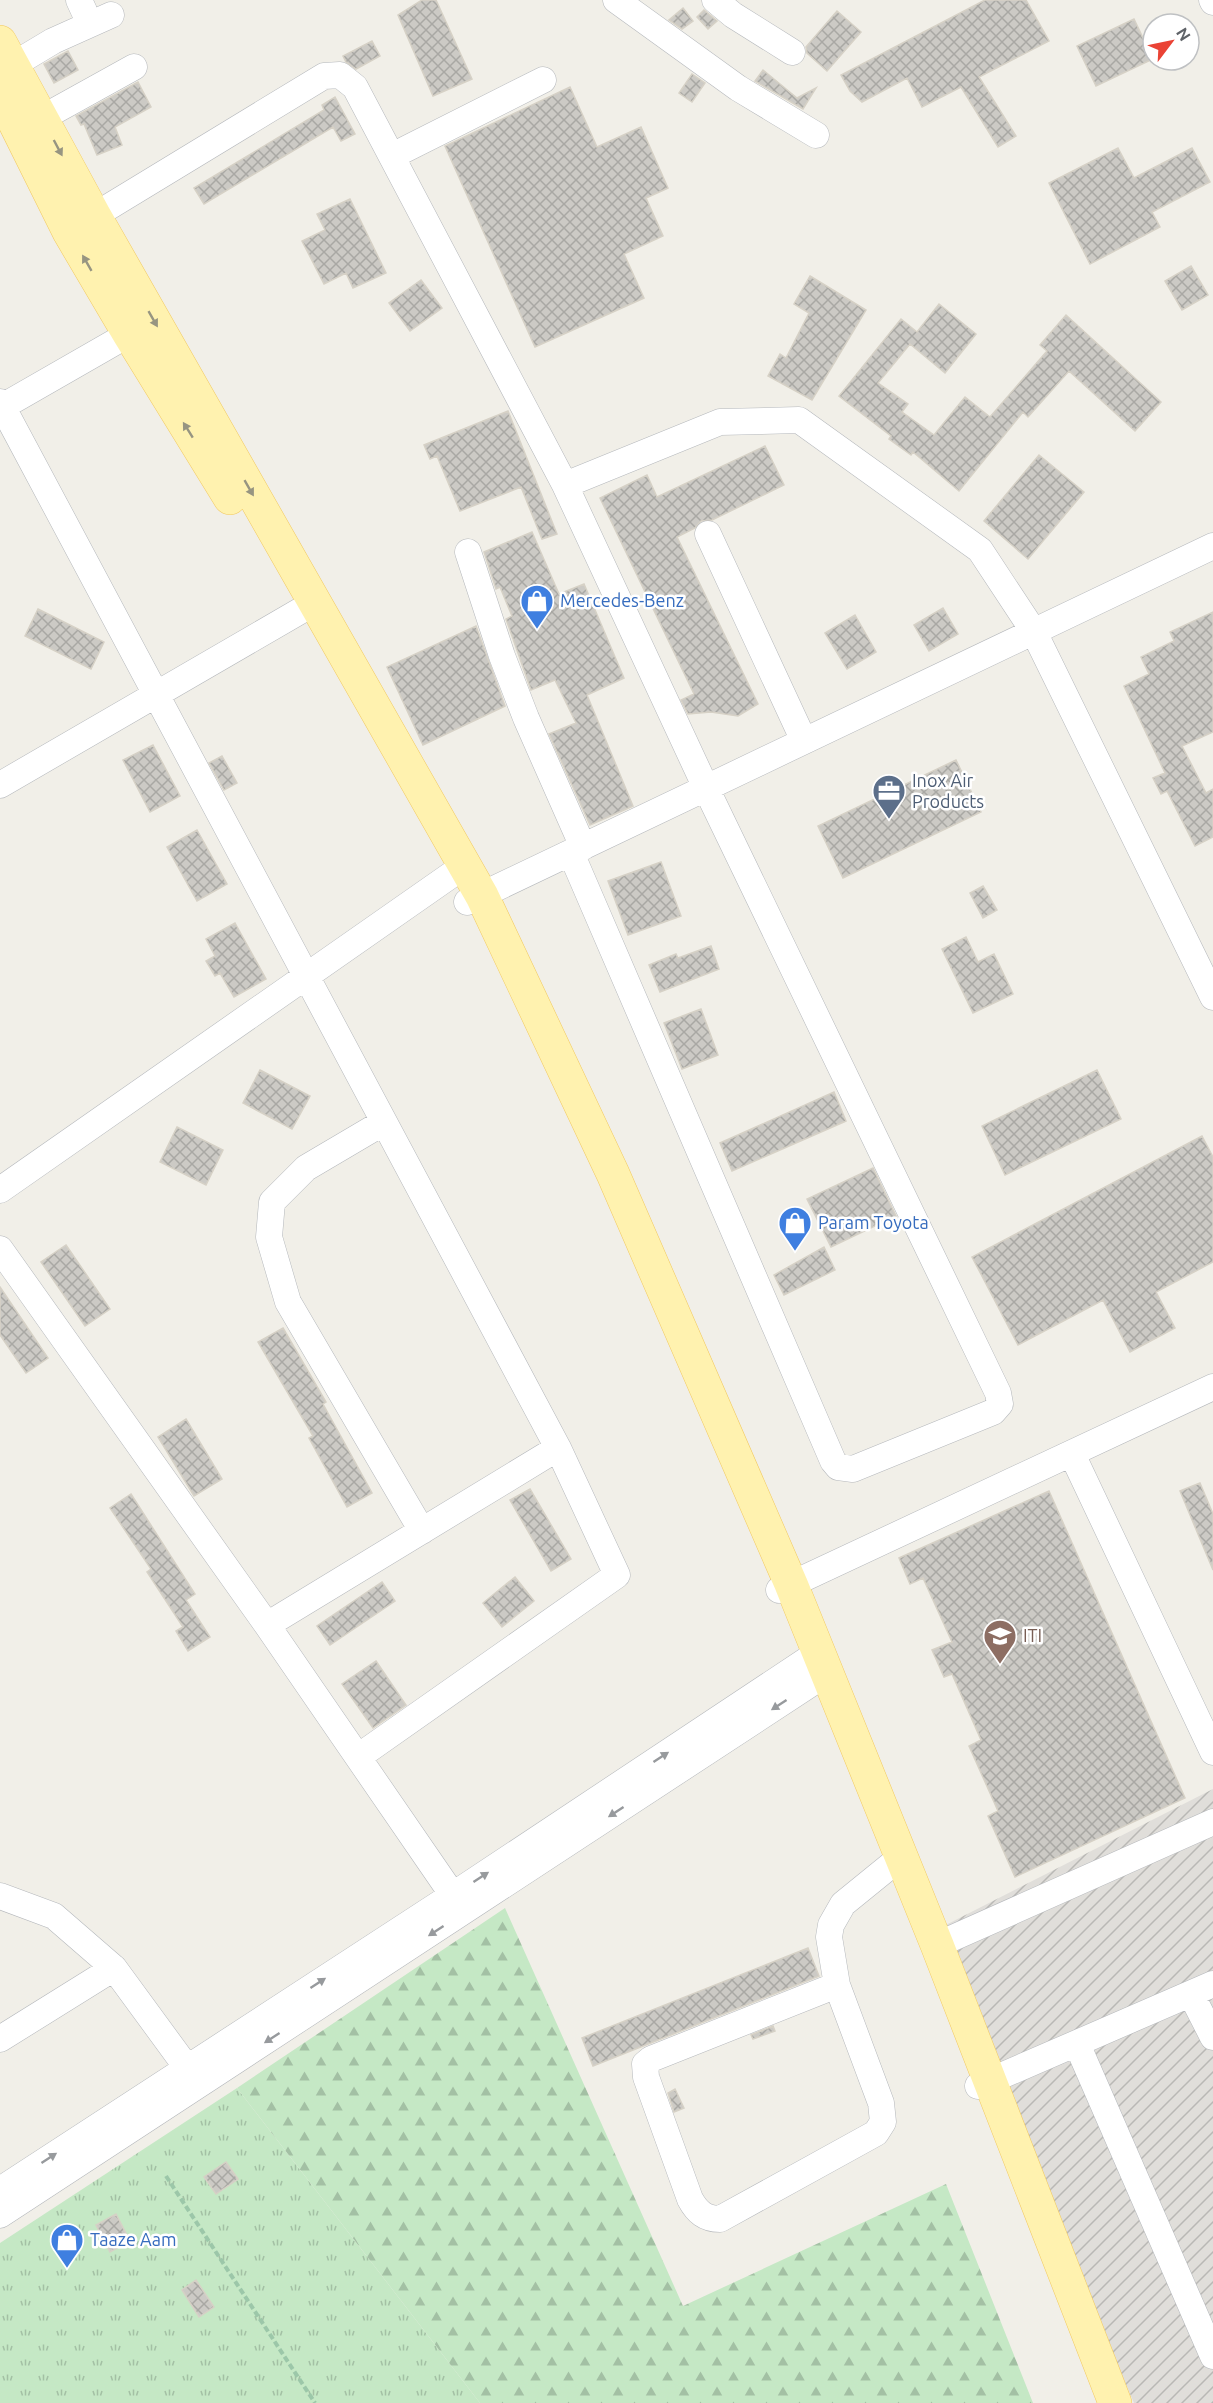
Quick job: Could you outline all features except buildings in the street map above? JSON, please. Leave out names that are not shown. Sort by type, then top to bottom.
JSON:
[{"type":"main road","points":[[4,66],[42,118],[81,223],[466,891],[603,1179],[785,1587],[937,1946],[983,2084],[1103,2403]]},
{"type":"main road","points":[[4,66],[81,223],[129,334],[300,611],[466,891]]},
{"type":"main road","points":[[819,1666],[891,1865],[1115,2403]]},
{"type":"street","points":[[616,0],[738,88],[816,135]]},
{"type":"street","points":[[715,0],[733,15],[792,52]]},
{"type":"street","points":[[4,66],[111,15]]},
{"type":"street","points":[[42,118],[134,67]]},
{"type":"street","points":[[81,223],[324,76],[340,75],[355,87],[565,484],[706,788],[998,1393],[1000,1404],[993,1412],[853,1468],[838,1467],[833,1461],[577,850],[502,656],[468,552]]},
{"type":"street","points":[[392,156],[543,80]]},
{"type":"street","points":[[129,334],[1,406],[558,1448],[617,1575],[358,1756]]},
{"type":"street","points":[[565,484],[720,422],[799,420],[980,550],[1034,632],[1213,997]]},
{"type":"street","points":[[708,534],[804,741]]},
{"type":"street","points":[[0,1190],[306,975],[466,891],[577,850],[1213,546]]},
{"type":"street","points":[[0,785],[300,611]]},
{"type":"street","points":[[384,1122],[306,1168],[272,1202],[269,1237],[288,1302],[422,1531]]},
{"type":"street","points":[[0,1249],[267,1625],[459,1904]]},
{"type":"street","points":[[785,1587],[1213,1387]]},
{"type":"street","points":[[267,1625],[558,1448]]},
{"type":"street","points":[[1072,1454],[1213,1752]]},
{"type":"street","points":[[0,2215],[193,2077],[819,1666]]},
{"type":"street","points":[[937,1946],[1213,1822]]},
{"type":"street","points":[[837,1985],[651,2059],[645,2064],[646,2077],[690,2199],[702,2215],[720,2219],[876,2133],[883,2122],[881,2103],[837,1985],[829,1947],[831,1925],[843,1904],[891,1865]]},
{"type":"street","points":[[0,1896],[54,1916],[114,1968],[193,2077]]},
{"type":"street","points":[[0,2039],[114,1968]]},
{"type":"street","points":[[983,2084],[1202,1989],[1213,2037]]},
{"type":"street","points":[[1077,2044],[1213,2356]]},
{"type":"street","points":[[0,2190],[193,2077]]},
{"type":"path","points":[[166,2176],[315,2403]]},
{"type":"shaded area","points":[[1213,1789],[1213,2403],[1134,2403],[930,1933]]},
{"type":"green space","points":[[505,1908],[683,2306],[946,2184],[1033,2403],[480,2403],[237,2088]]},
{"type":"green space","points":[[237,2088],[480,2403],[0,2403],[0,2243]]},
{"type":"place","name":"Mercedes-Benz","points":[[537,630]]},
{"type":"place","name":"Inox Air Products","points":[[889,820]]},
{"type":"place","name":"Param Toyota","points":[[795,1252]]},
{"type":"place","name":"ITI","points":[[1000,1665]]},
{"type":"place","name":"Taaze Aam","points":[[67,2269]]}]
